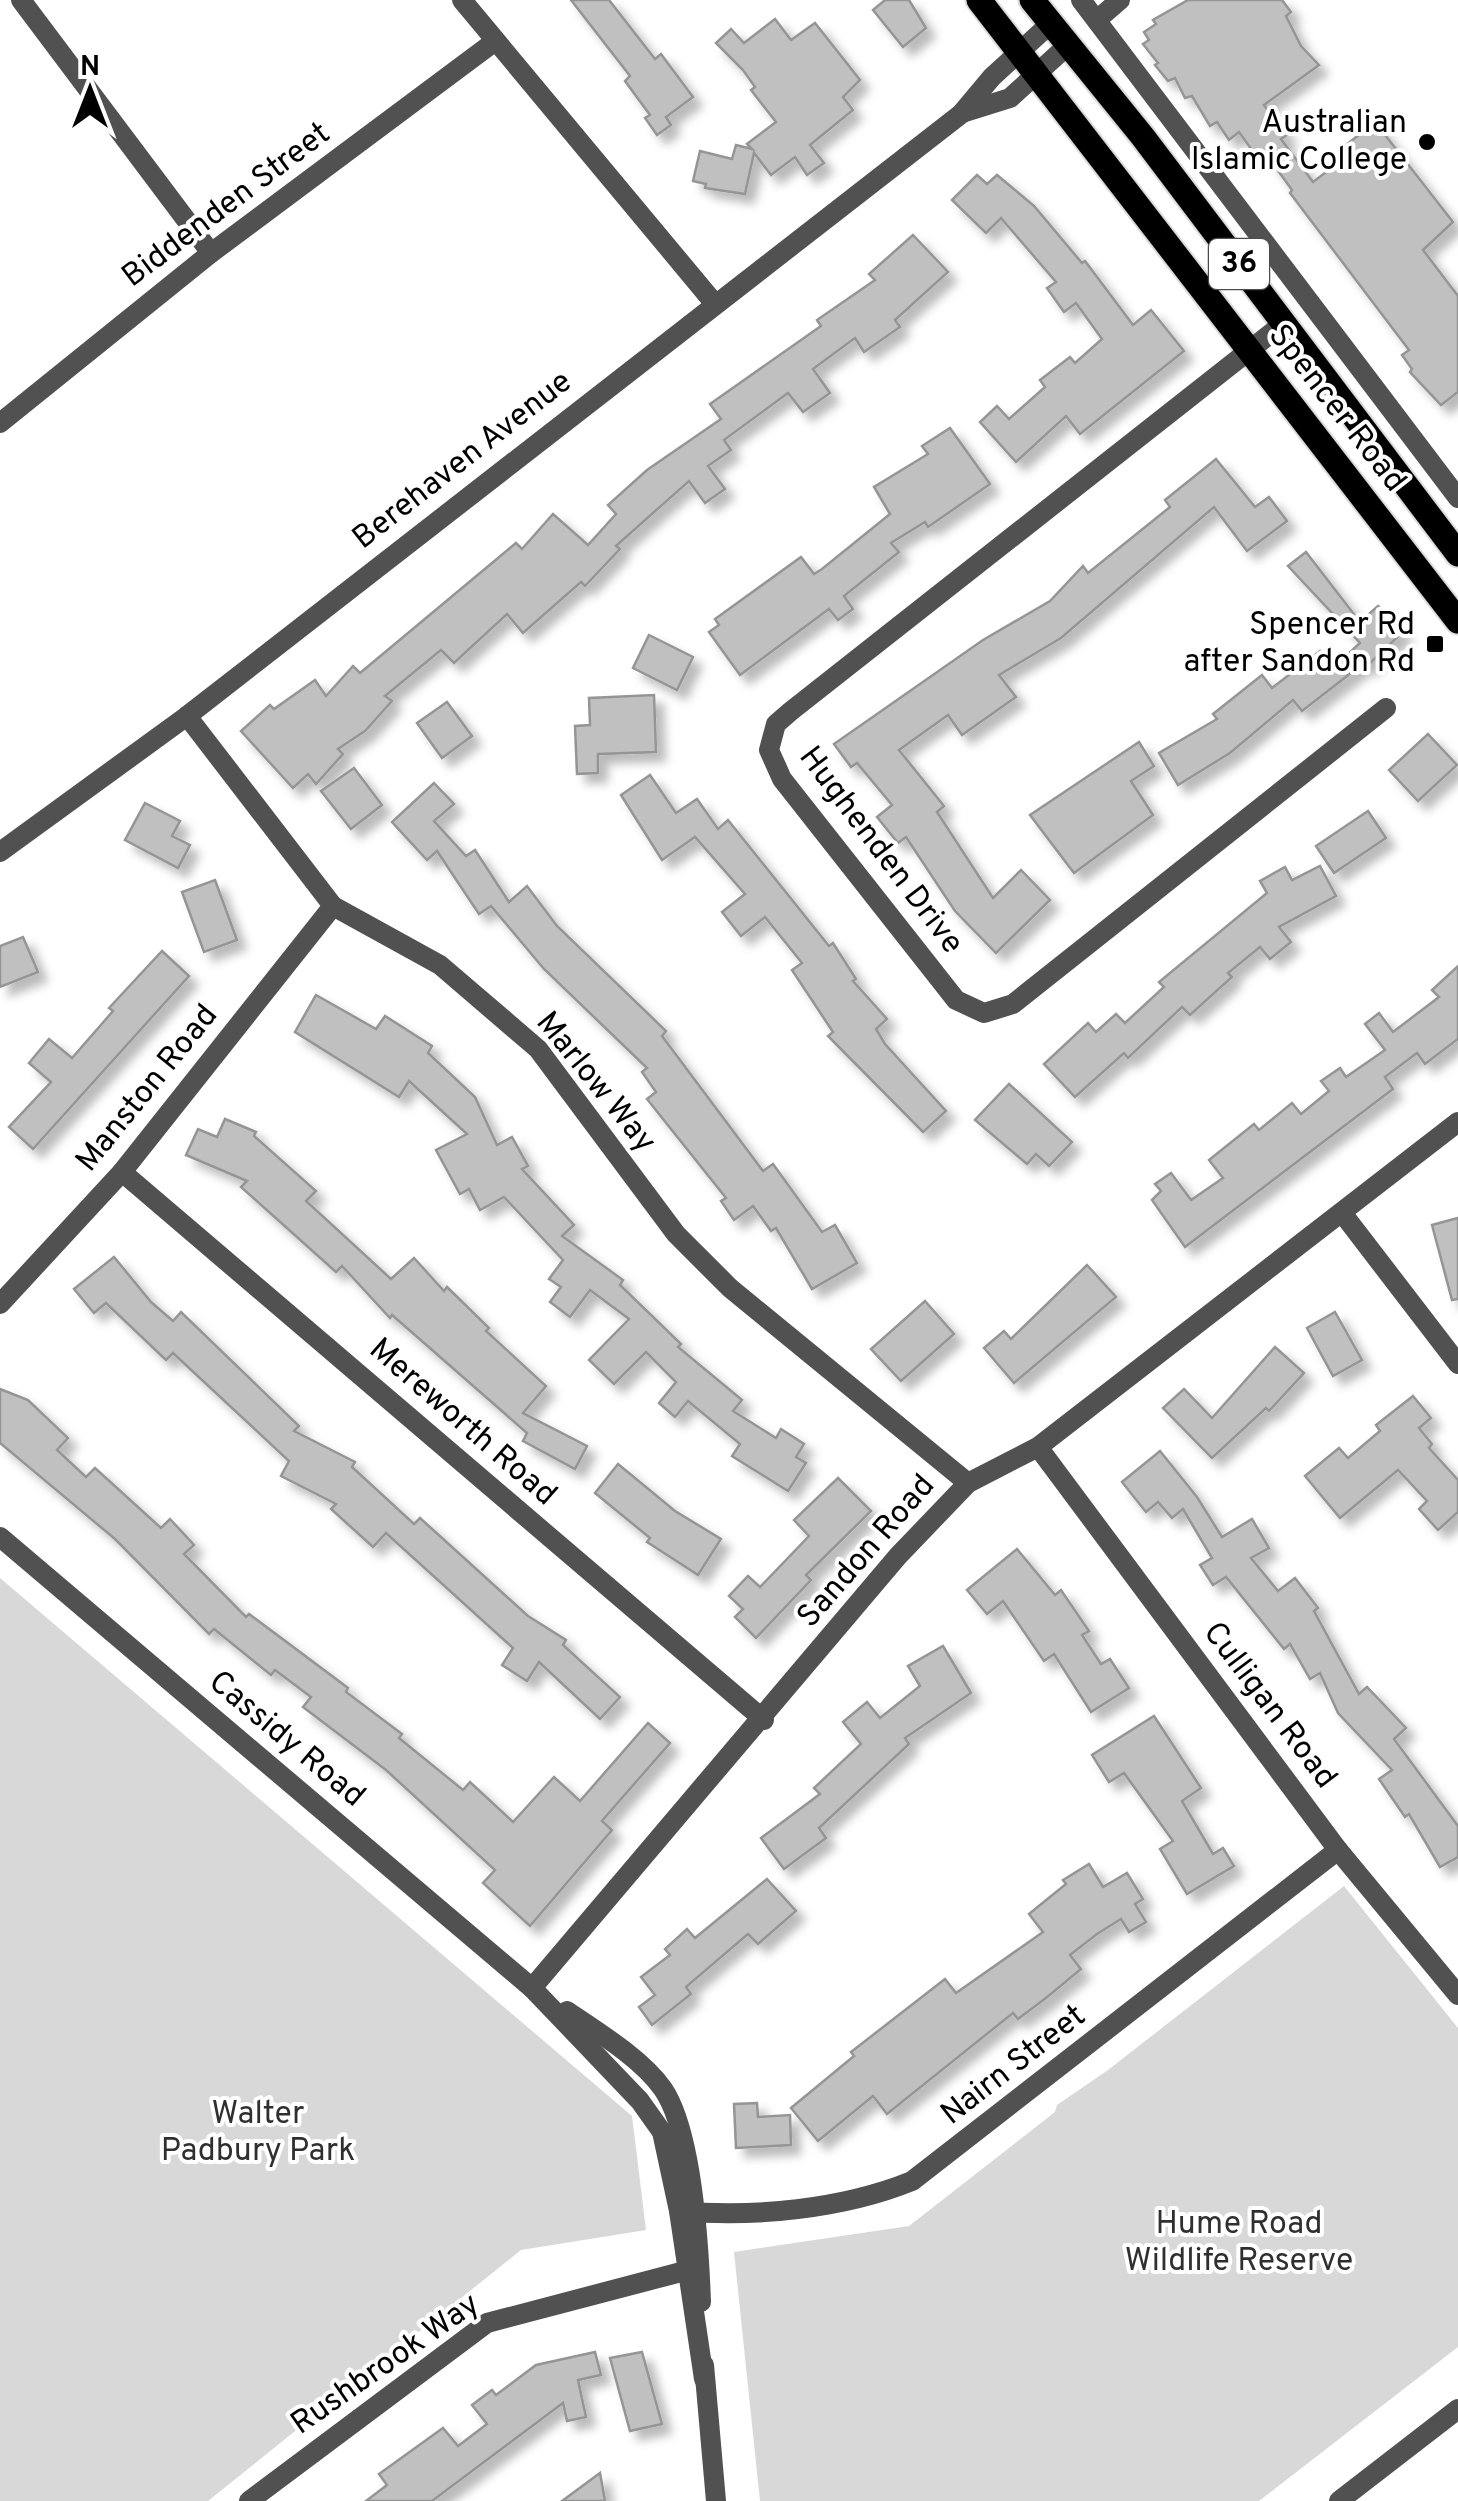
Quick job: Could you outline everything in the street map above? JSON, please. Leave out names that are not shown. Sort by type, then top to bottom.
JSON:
[{"type":"main road","name":"Spencer Road","points":[[979,0],[1142,206],[1250,354],[1458,621]]},
{"type":"main road","name":"Spencer Road","points":[[1032,0],[1143,137],[1458,554]]},
{"type":"street","points":[[20,0],[211,253]]},
{"type":"street","points":[[462,0],[715,304]]},
{"type":"street","name":"Spencer Road","points":[[1081,0],[1458,498]]},
{"type":"street","points":[[1098,20],[1120,0]]},
{"type":"street","name":"Berehaven Avenue","points":[[1026,63],[1050,24]]},
{"type":"street","name":"Biddenden Street","points":[[0,423],[211,253],[494,42]]},
{"type":"street","name":"Berehaven Avenue","points":[[0,852],[187,716],[1026,63],[1067,46]]},
{"type":"street","name":"Hughenden Drive","points":[[1284,324],[791,712],[772,733],[769,750],[774,767],[956,1000],[984,1013],[1013,1004],[1386,708]]},
{"type":"street","name":"Marlow Way","points":[[187,716],[333,906],[440,965],[538,1049],[676,1234],[716,1274],[968,1483]]},
{"type":"street","name":"Manston Road","points":[[0,1304],[122,1172],[333,906]]},
{"type":"street","name":"Sandon Road","points":[[532,1988],[764,1720],[898,1556],[968,1483],[1038,1447],[1458,1122]]},
{"type":"street","name":"Mereworth Road","points":[[122,1172],[764,1720]]},
{"type":"street","points":[[1343,1214],[1458,1364]]},
{"type":"street","name":"Culligan Road","points":[[1038,1447],[1338,1850],[1458,1995]]},
{"type":"street","name":"Cassidy Road","points":[[0,1538],[532,1988],[588,2025],[662,2088],[675,2114],[716,2501]]},
{"type":"street","name":"Nairn Street","points":[[687,2212],[776,2210],[882,2193],[912,2182],[1338,1850]]},
{"type":"street","name":"Cassidy Road","points":[[687,2212],[685,2271],[704,2379]]},
{"type":"street","name":"Rushbrook Way","points":[[249,2501],[487,2323],[685,2271]]},
{"type":"street","points":[[1338,2501],[1456,2415]]},
{"type":"green space","name":"Walter Padbury Park","points":[[0,1578],[632,2116],[646,2230],[521,2250],[208,2501],[0,2501]]},
{"type":"green space","name":"Hume Road Wildlife Reserve","points":[[1344,1886],[1458,2028],[1458,2347],[1259,2501],[760,2501],[734,2252],[909,2226],[1055,2112],[1057,2105],[1108,2070]]},
{"type":"building","points":[[571,0],[609,0],[655,59],[661,54],[693,97],[666,117],[671,125],[657,135],[645,118],[650,115],[625,81],[630,76]]},
{"type":"building","points":[[885,0],[909,0],[926,28],[903,47],[873,10]]},
{"type":"building","points":[[1188,0],[1282,0],[1291,12],[1286,16],[1301,46],[1319,65],[1264,105],[1287,135],[1281,139],[1313,182],[1347,156],[1341,149],[1375,122],[1453,222],[1423,250],[1458,296],[1458,392],[1441,405],[1410,372],[1412,369],[1402,355],[1409,350],[1290,193],[1292,190],[1263,150],[1254,153],[1239,132],[1229,140],[1217,122],[1210,126],[1192,96],[1185,98],[1175,78],[1168,81],[1155,65],[1158,63],[1143,44],[1149,40],[1144,32],[1156,24],[1153,20]]},
{"type":"building","points":[[775,19],[791,40],[815,23],[860,80],[843,97],[853,110],[810,145],[824,163],[807,175],[795,157],[771,175],[754,153],[745,194],[705,188],[706,184],[693,181],[700,151],[732,159],[736,145],[752,149],[747,144],[776,122],[751,90],[755,87],[743,70],[716,43],[731,29],[744,43]]},
{"type":"building","points":[[977,175],[987,184],[997,175],[1034,206],[1082,263],[1085,261],[1133,325],[1151,310],[1184,351],[1080,434],[1066,416],[1016,462],[980,422],[997,406],[1009,419],[1045,387],[1040,380],[1070,357],[1075,363],[1102,339],[1076,303],[1064,312],[1047,288],[1056,282],[1001,218],[986,233],[952,200]]},
{"type":"building","points":[[913,235],[948,272],[895,320],[900,327],[864,352],[855,338],[813,369],[830,393],[803,412],[788,393],[724,440],[731,450],[708,466],[725,489],[705,503],[689,481],[616,546],[620,549],[585,586],[581,582],[523,633],[507,614],[454,663],[441,650],[385,696],[392,701],[365,731],[338,749],[343,754],[316,784],[308,774],[293,788],[241,731],[270,705],[274,709],[315,680],[326,696],[353,666],[360,673],[516,543],[522,549],[553,514],[588,545],[616,514],[608,505],[647,470],[721,419],[710,404],[821,326],[817,320],[875,280],[869,274]]},
{"type":"building","points":[[950,428],[990,484],[928,527],[925,522],[891,543],[899,552],[844,596],[853,609],[838,620],[829,609],[740,675],[709,632],[719,625],[715,619],[801,557],[814,574],[890,514],[874,487],[928,454],[922,446]]},
{"type":"building","points":[[1216,459],[1255,507],[1269,497],[1287,521],[1247,551],[1214,507],[1061,638],[999,675],[1016,697],[962,735],[948,715],[899,750],[944,806],[937,812],[993,898],[1021,870],[1050,900],[996,953],[955,911],[906,837],[898,843],[877,817],[892,805],[857,763],[851,767],[834,744],[983,640],[1050,601],[1083,566],[1088,573],[1170,507],[1165,500]]},
{"type":"building","points":[[1306,552],[1360,622],[1378,606],[1403,632],[1367,666],[1364,663],[1302,711],[1293,700],[1230,753],[1178,785],[1159,753],[1217,719],[1213,714],[1262,675],[1272,688],[1320,651],[1333,668],[1360,643],[1288,566]]},
{"type":"building","points":[[649,635],[693,657],[677,690],[633,668]]},
{"type":"building","points":[[654,695],[656,752],[598,754],[598,773],[577,774],[575,726],[590,725],[589,698]]},
{"type":"building","points":[[447,702],[472,736],[442,758],[417,723]]},
{"type":"building","points":[[1428,734],[1457,765],[1418,801],[1389,770]]},
{"type":"building","points":[[1139,742],[1154,766],[1131,781],[1153,815],[1074,873],[1030,815]]},
{"type":"building","points":[[354,768],[382,805],[351,829],[321,791]]},
{"type":"building","points":[[650,775],[676,813],[697,799],[718,829],[728,820],[829,946],[833,943],[856,979],[853,981],[887,1019],[876,1029],[885,1044],[946,1111],[923,1132],[828,1036],[833,1032],[792,970],[802,963],[765,917],[741,936],[722,912],[745,894],[695,837],[662,860],[621,795]]},
{"type":"building","points":[[434,783],[454,804],[434,821],[466,856],[475,850],[509,902],[527,886],[557,926],[666,1031],[662,1036],[763,1171],[773,1164],[822,1232],[835,1225],[857,1263],[812,1289],[776,1228],[771,1231],[753,1206],[734,1220],[721,1201],[726,1198],[647,1099],[656,1092],[642,1072],[647,1068],[544,969],[491,906],[479,914],[437,851],[427,860],[392,822]]},
{"type":"building","points":[[145,803],[180,821],[172,836],[190,845],[178,868],[125,840]]},
{"type":"building","points":[[1368,811],[1386,838],[1334,873],[1316,846]]},
{"type":"building","points":[[1320,866],[1336,896],[1279,927],[1291,942],[1270,959],[1260,947],[1228,973],[1232,977],[1190,1015],[1182,1007],[1128,1058],[1124,1053],[1075,1097],[1044,1064],[1088,1023],[1096,1032],[1116,1014],[1125,1023],[1164,987],[1159,982],[1267,893],[1260,881],[1285,867],[1292,880]]},
{"type":"building","points":[[215,880],[237,940],[204,952],[182,892]]},
{"type":"building","points":[[23,937],[38,972],[0,987],[0,946]]},
{"type":"building","points":[[162,951],[189,976],[33,1149],[9,1127],[51,1082],[29,1063],[49,1039],[72,1058],[113,1011],[109,1008]]},
{"type":"building","points":[[1458,966],[1458,1039],[1425,1064],[1417,1053],[1385,1077],[1393,1089],[1185,1247],[1152,1200],[1161,1191],[1155,1184],[1171,1173],[1191,1200],[1223,1178],[1209,1160],[1254,1124],[1259,1130],[1292,1103],[1301,1114],[1329,1091],[1321,1081],[1340,1068],[1346,1077],[1385,1050],[1365,1024],[1379,1013],[1393,1032],[1439,997],[1432,990]]},
{"type":"building","points":[[316,995],[376,1029],[385,1016],[432,1046],[428,1053],[475,1097],[497,1145],[512,1137],[528,1166],[522,1169],[574,1225],[562,1236],[623,1280],[620,1285],[681,1344],[678,1347],[742,1400],[733,1411],[776,1438],[781,1429],[804,1444],[796,1457],[806,1463],[788,1491],[732,1456],[740,1444],[688,1401],[675,1417],[659,1403],[676,1382],[646,1352],[614,1384],[589,1360],[629,1319],[590,1290],[570,1317],[550,1302],[561,1287],[549,1279],[563,1260],[504,1197],[480,1210],[469,1189],[460,1194],[436,1150],[467,1134],[409,1081],[399,1097],[295,1032]]},
{"type":"building","points":[[1009,1084],[1072,1142],[1049,1166],[1036,1154],[1027,1164],[975,1120]]},
{"type":"building","points":[[225,1119],[256,1132],[254,1136],[316,1191],[306,1201],[391,1279],[414,1258],[444,1291],[447,1287],[489,1328],[486,1331],[546,1386],[523,1413],[587,1446],[575,1469],[523,1441],[527,1433],[392,1315],[390,1318],[342,1266],[336,1272],[241,1187],[247,1181],[186,1155],[198,1129],[217,1137]]},
{"type":"building","points":[[1458,1218],[1458,1299],[1452,1300],[1432,1225]]},
{"type":"building","points":[[114,1257],[151,1302],[173,1321],[181,1312],[299,1426],[294,1431],[355,1462],[352,1467],[414,1524],[420,1518],[528,1616],[566,1640],[563,1645],[620,1697],[600,1719],[539,1662],[527,1681],[502,1665],[513,1648],[386,1533],[373,1547],[331,1509],[336,1504],[281,1476],[289,1461],[173,1353],[166,1360],[106,1303],[94,1313],[74,1289]]},
{"type":"building","points":[[1087,1265],[1116,1297],[1014,1383],[984,1348],[1004,1331],[1011,1339]]},
{"type":"building","points":[[925,1301],[954,1334],[901,1381],[871,1349]]},
{"type":"building","points":[[1335,1312],[1362,1360],[1333,1376],[1307,1328]]},
{"type":"building","points":[[1275,1347],[1304,1373],[1269,1411],[1266,1408],[1212,1458],[1163,1408],[1184,1389],[1212,1418]]},
{"type":"building","points":[[0,1389],[28,1400],[68,1438],[57,1450],[86,1477],[95,1468],[161,1528],[170,1519],[194,1545],[184,1554],[246,1617],[249,1614],[348,1688],[346,1692],[402,1734],[399,1738],[463,1790],[470,1782],[513,1822],[554,1777],[580,1801],[648,1723],[670,1743],[602,1821],[612,1830],[530,1926],[483,1883],[495,1870],[386,1770],[303,1707],[311,1697],[275,1670],[271,1675],[214,1629],[209,1634],[115,1539],[0,1443]]},
{"type":"building","points":[[1413,1396],[1431,1418],[1419,1428],[1432,1444],[1429,1448],[1458,1480],[1458,1512],[1438,1530],[1419,1509],[1427,1501],[1398,1470],[1340,1518],[1305,1476],[1339,1448],[1348,1458],[1380,1431],[1376,1425]]},
{"type":"building","points":[[1160,1451],[1197,1497],[1222,1537],[1252,1519],[1269,1548],[1251,1558],[1278,1591],[1295,1578],[1318,1608],[1314,1611],[1359,1694],[1367,1687],[1406,1728],[1394,1739],[1458,1826],[1458,1857],[1440,1867],[1409,1814],[1405,1817],[1379,1779],[1392,1770],[1338,1713],[1320,1673],[1310,1679],[1290,1644],[1284,1649],[1226,1577],[1213,1585],[1200,1565],[1212,1558],[1183,1509],[1172,1518],[1158,1502],[1146,1512],[1122,1482]]},
{"type":"building","points":[[618,1464],[675,1511],[721,1539],[698,1575],[647,1542],[650,1538],[595,1493]]},
{"type":"building","points":[[838,1478],[871,1511],[806,1575],[811,1580],[756,1638],[735,1617],[743,1609],[729,1596],[748,1576],[760,1587],[809,1536],[794,1520]]},
{"type":"building","points":[[1017,1549],[1055,1595],[1061,1590],[1089,1631],[1082,1635],[1101,1664],[1110,1659],[1129,1688],[1091,1712],[1054,1654],[1044,1661],[1003,1601],[987,1614],[967,1590]]},
{"type":"building","points":[[943,1646],[971,1693],[905,1738],[909,1744],[819,1828],[826,1838],[784,1869],[761,1838],[820,1794],[814,1788],[861,1744],[843,1722],[867,1702],[880,1718],[920,1686],[908,1666]]},
{"type":"building","points":[[1154,1716],[1201,1788],[1182,1801],[1213,1854],[1223,1848],[1234,1866],[1187,1894],[1160,1849],[1173,1841],[1124,1773],[1109,1782],[1092,1755]]},
{"type":"building","points":[[1089,1864],[1103,1887],[1127,1873],[1143,1899],[1135,1904],[1146,1922],[1129,1932],[1121,1919],[1097,1934],[1070,1955],[1081,1969],[1018,2019],[1013,2013],[887,2114],[873,2096],[818,2141],[791,2108],[854,2056],[851,2052],[945,1979],[956,1993],[1043,1932],[1029,1914],[1066,1884],[1063,1880]]},
{"type":"building","points":[[767,1879],[796,1911],[758,1944],[748,1934],[686,1987],[691,1994],[652,2025],[639,2007],[655,1995],[641,1977],[670,1955],[665,1949],[687,1929],[695,1938]]},
{"type":"building","points":[[757,2103],[758,2117],[790,2115],[791,2145],[736,2148],[734,2104]]},
{"type":"building","points":[[595,2352],[601,2375],[578,2380],[586,2417],[567,2421],[563,2403],[432,2501],[366,2501],[387,2485],[379,2474],[443,2428],[458,2446],[487,2424],[472,2405],[492,2390],[496,2395],[536,2365]]},
{"type":"building","points":[[642,2352],[662,2424],[630,2431],[610,2358]]},
{"type":"building","points":[[600,2473],[605,2501],[562,2501]]},
{"type":"place","name":"Australian Islamic College","points":[[1427,142]]},
{"type":"place","name":"Spencer Rd after Sandon Rd","points":[[1435,644]]}]
